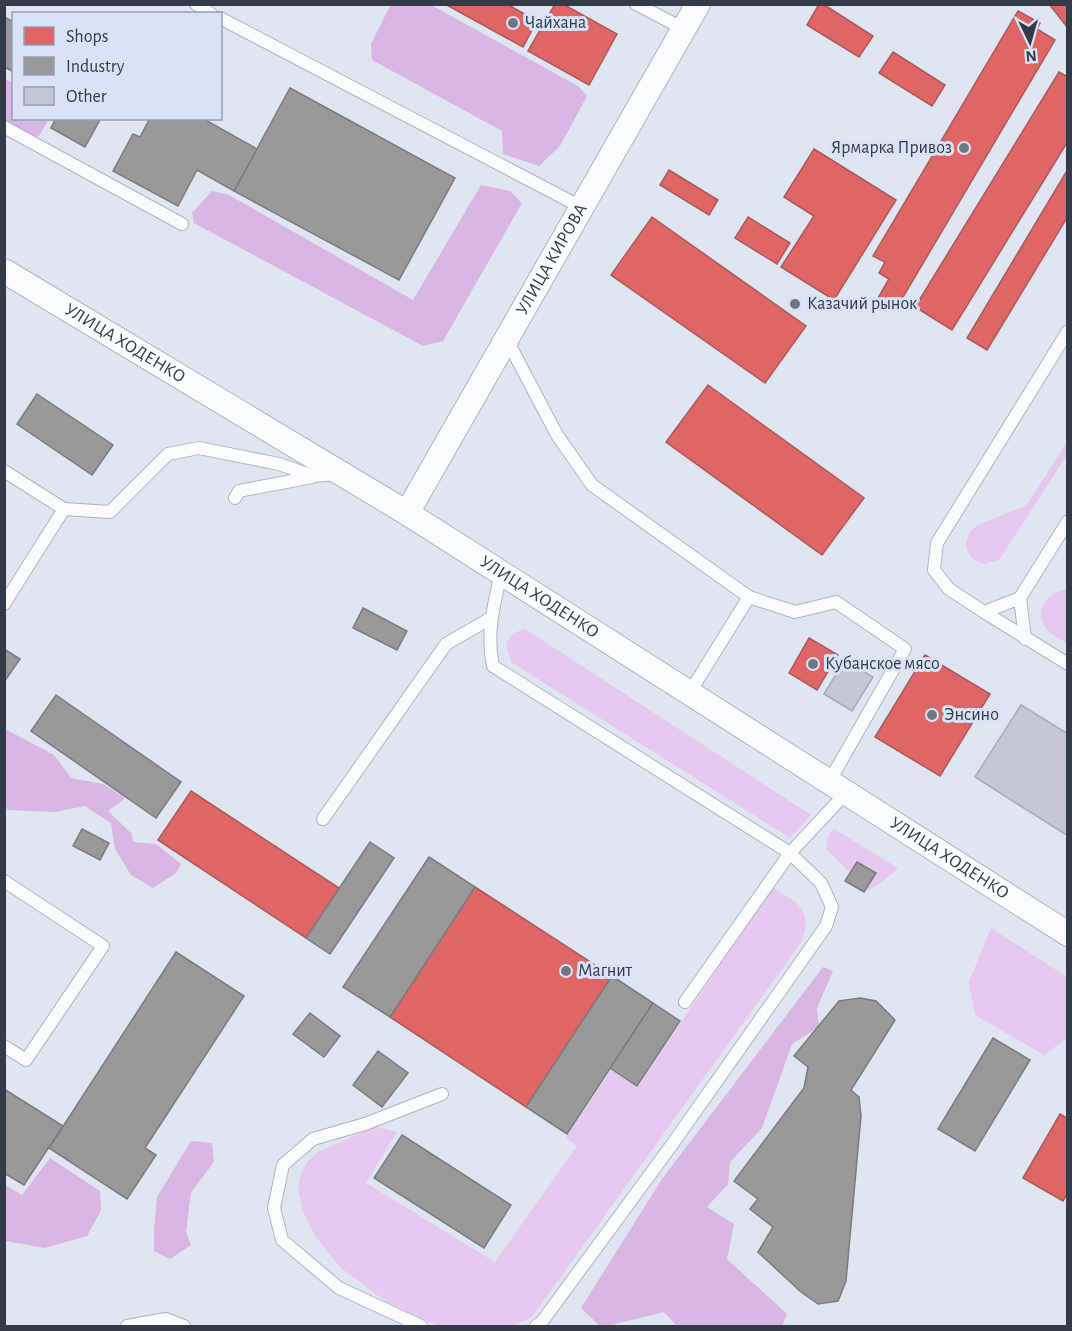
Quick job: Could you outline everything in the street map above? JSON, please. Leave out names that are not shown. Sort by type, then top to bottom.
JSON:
[{"type":"street","name":"УЛИЦА КИРОВА","points":[[407,513],[698,4]]},
{"type":"street","name":"УЛИЦА ХОДЕНКО","points":[[4,271],[407,513],[1068,934]]},
{"type":"lane","points":[[636,4],[684,29]]},
{"type":"lane","points":[[222,19],[583,208]]},
{"type":"lane","points":[[4,127],[182,224]]},
{"type":"lane","points":[[1068,331],[937,543],[934,570],[949,589],[1068,664]]},
{"type":"lane","points":[[507,340],[557,435],[592,485],[748,597],[795,612],[836,602],[905,649],[838,787],[685,1002]]},
{"type":"lane","points":[[4,471],[64,508],[110,512],[168,454],[199,448],[279,464],[313,476]]},
{"type":"lane","points":[[235,498],[239,491],[313,476],[341,474]]},
{"type":"lane","points":[[4,604],[64,508]]},
{"type":"lane","points":[[984,612],[1020,598],[1068,521]]},
{"type":"lane","points":[[501,573],[491,618],[489,650],[493,666],[790,853],[821,883],[832,906],[826,926],[671,1146],[541,1323],[536,1326]]},
{"type":"lane","points":[[690,692],[748,597]]},
{"type":"lane","points":[[1020,598],[1025,639]]},
{"type":"lane","points":[[323,819],[446,644],[491,618]]},
{"type":"lane","points":[[4,882],[102,946],[27,1060],[4,1046]]},
{"type":"lane","points":[[421,1326],[339,1288],[282,1240],[274,1208],[284,1165],[313,1138],[365,1124],[442,1094]]},
{"type":"lane","points":[[127,1326],[166,1319],[184,1326]]},
{"type":"shaded area","points":[[391,4],[431,5],[578,86],[587,96],[560,146],[539,166],[503,154],[502,131],[372,60],[371,44]]},
{"type":"shaded area","points":[[4,78],[12,82],[12,120],[48,120],[39,136],[30,137],[5,122]]},
{"type":"shaded area","points":[[481,185],[510,191],[522,203],[443,341],[423,346],[194,223],[192,213],[212,191],[229,195],[413,300]]},
{"type":"shaded area","points":[[1067,442],[1067,455],[999,560],[984,564],[974,560],[966,544],[969,533],[976,526],[1027,505]]},
{"type":"shaded area","points":[[1068,590],[1067,643],[1050,633],[1042,619],[1041,612],[1052,595]]},
{"type":"shaded area","points":[[525,629],[811,815],[790,838],[511,662],[506,644],[513,633]]},
{"type":"shaded area","points":[[5,729],[54,755],[71,778],[103,784],[125,798],[108,811],[132,834],[133,842],[156,844],[181,864],[176,873],[153,888],[131,875],[115,849],[111,823],[85,806],[55,812],[8,810],[4,804]]},
{"type":"shaded area","points":[[834,829],[898,868],[881,883],[868,890],[826,849],[829,834]]},
{"type":"shaded area","points":[[772,887],[795,902],[804,913],[805,929],[802,941],[532,1317],[513,1326],[438,1326],[385,1301],[340,1267],[315,1236],[303,1211],[298,1188],[301,1173],[309,1160],[318,1152],[375,1127],[397,1132],[366,1183],[495,1262],[577,1146],[566,1138],[611,1070],[638,1087]]},
{"type":"shaded area","points":[[991,928],[1067,977],[1067,1038],[1044,1055],[975,1015],[969,982]]},
{"type":"shaded area","points":[[823,967],[833,971],[817,1008],[819,1027],[792,1044],[762,1128],[730,1162],[728,1184],[707,1207],[734,1224],[727,1259],[787,1314],[782,1326],[677,1326],[664,1312],[600,1326],[581,1308],[662,1179]]},
{"type":"shaded area","points":[[191,1141],[212,1143],[214,1162],[191,1192],[186,1232],[191,1245],[170,1259],[154,1251],[157,1197]]},
{"type":"shaded area","points":[[50,1158],[100,1191],[101,1210],[87,1236],[45,1248],[5,1241],[5,1185],[22,1195]]},
{"type":"building: Shops","points":[[445,4],[507,4],[537,21],[523,47]]},
{"type":"building: Shops","points":[[555,4],[563,4],[617,34],[589,85],[528,51]]},
{"type":"building: Shops","points":[[819,4],[823,4],[873,36],[859,57],[807,25]]},
{"type":"building: Shops","points":[[1049,4],[1068,4],[1068,28]]},
{"type":"building: Shops","name":"Ярмарка Привоз","points":[[1018,11],[1040,23],[1037,29],[1055,40],[896,309],[878,298],[889,279],[879,273],[885,262],[873,256]]},
{"type":"building: Shops","points":[[893,52],[945,85],[932,106],[879,73]]},
{"type":"building: Shops","points":[[1059,72],[1068,77],[1068,141],[952,330],[915,307]]},
{"type":"building: Shops","points":[[814,149],[896,200],[834,300],[781,267],[814,216],[784,197]]},
{"type":"building: Shops","points":[[1068,169],[1068,216],[987,350],[967,338]]},
{"type":"building: Shops","points":[[669,170],[718,200],[709,215],[660,185]]},
{"type":"building: Shops","points":[[652,217],[806,326],[765,383],[611,275]]},
{"type":"building: Shops","points":[[748,217],[790,243],[777,264],[735,238]]},
{"type":"building: Shops","points":[[708,385],[864,498],[822,555],[666,442]]},
{"type":"building: Shops","name":"Кубанское мясо","points":[[809,638],[838,655],[817,690],[789,673]]},
{"type":"building: Shops","name":"Энсино","points":[[925,655],[990,694],[940,776],[875,737]]},
{"type":"building: Shops","points":[[191,791],[339,888],[306,938],[158,840]]},
{"type":"building: Shops","points":[[475,887],[612,976],[526,1107],[390,1017]]},
{"type":"building: Shops","points":[[1060,1114],[1068,1119],[1068,1193],[1063,1201],[1023,1178]]},
{"type":"building: Industry","points":[[4,17],[12,21],[12,71],[4,67]]},
{"type":"building: Industry","points":[[290,88],[455,178],[399,280],[234,191]]},
{"type":"building: Industry","points":[[55,120],[100,120],[85,147],[51,128]]},
{"type":"building: Industry","points":[[149,120],[206,120],[257,149],[234,191],[197,170],[178,206],[113,171],[133,134],[140,137]]},
{"type":"building: Industry","points":[[37,394],[113,445],[92,475],[17,424]]},
{"type":"building: Industry","points":[[363,608],[407,631],[397,650],[353,628]]},
{"type":"building: Industry","points":[[4,649],[20,659],[4,682]]},
{"type":"building: Industry","points":[[56,695],[181,782],[156,818],[31,731]]},
{"type":"building: Industry","points":[[82,829],[109,843],[100,860],[73,846]]},
{"type":"building: Industry","points":[[370,842],[394,858],[330,954],[306,938]]},
{"type":"building: Industry","points":[[429,857],[475,887],[390,1017],[343,987]]},
{"type":"building: Industry","points":[[857,862],[876,873],[864,892],[845,881]]},
{"type":"building: Industry","points":[[176,952],[244,996],[145,1148],[156,1155],[127,1199],[49,1148]]},
{"type":"building: Industry","points":[[612,976],[653,1003],[567,1134],[526,1107]]},
{"type":"building: Industry","points":[[860,998],[876,1001],[895,1020],[851,1090],[859,1097],[861,1116],[846,1281],[838,1301],[818,1304],[801,1292],[758,1252],[773,1227],[750,1209],[758,1199],[734,1181],[804,1088],[808,1067],[794,1056],[839,1001]]},
{"type":"building: Industry","points":[[653,1003],[680,1021],[637,1086],[610,1068]]},
{"type":"building: Industry","points":[[310,1013],[340,1036],[324,1057],[293,1034]]},
{"type":"building: Industry","points":[[993,1038],[1030,1060],[975,1151],[938,1129]]},
{"type":"building: Industry","points":[[378,1051],[408,1073],[382,1107],[353,1085]]},
{"type":"building: Industry","points":[[4,1089],[63,1126],[24,1185],[4,1173]]},
{"type":"building: Industry","points":[[402,1135],[511,1205],[484,1248],[374,1178]]},
{"type":"building: Other","points":[[845,660],[873,677],[852,711],[824,694]]},
{"type":"building: Other","points":[[1021,705],[1068,734],[1068,836],[975,777]]},
{"type":"place","name":"Чайхана","points":[[513,23]]},
{"type":"place","name":"Ярмарка Привоз","points":[[964,148]]},
{"type":"place","name":"Казачий рынок","points":[[795,304]]},
{"type":"place","name":"Кубанское мясо","points":[[813,664]]},
{"type":"place","name":"Энсино","points":[[932,715]]},
{"type":"place","name":"Магнит","points":[[566,971]]}]
